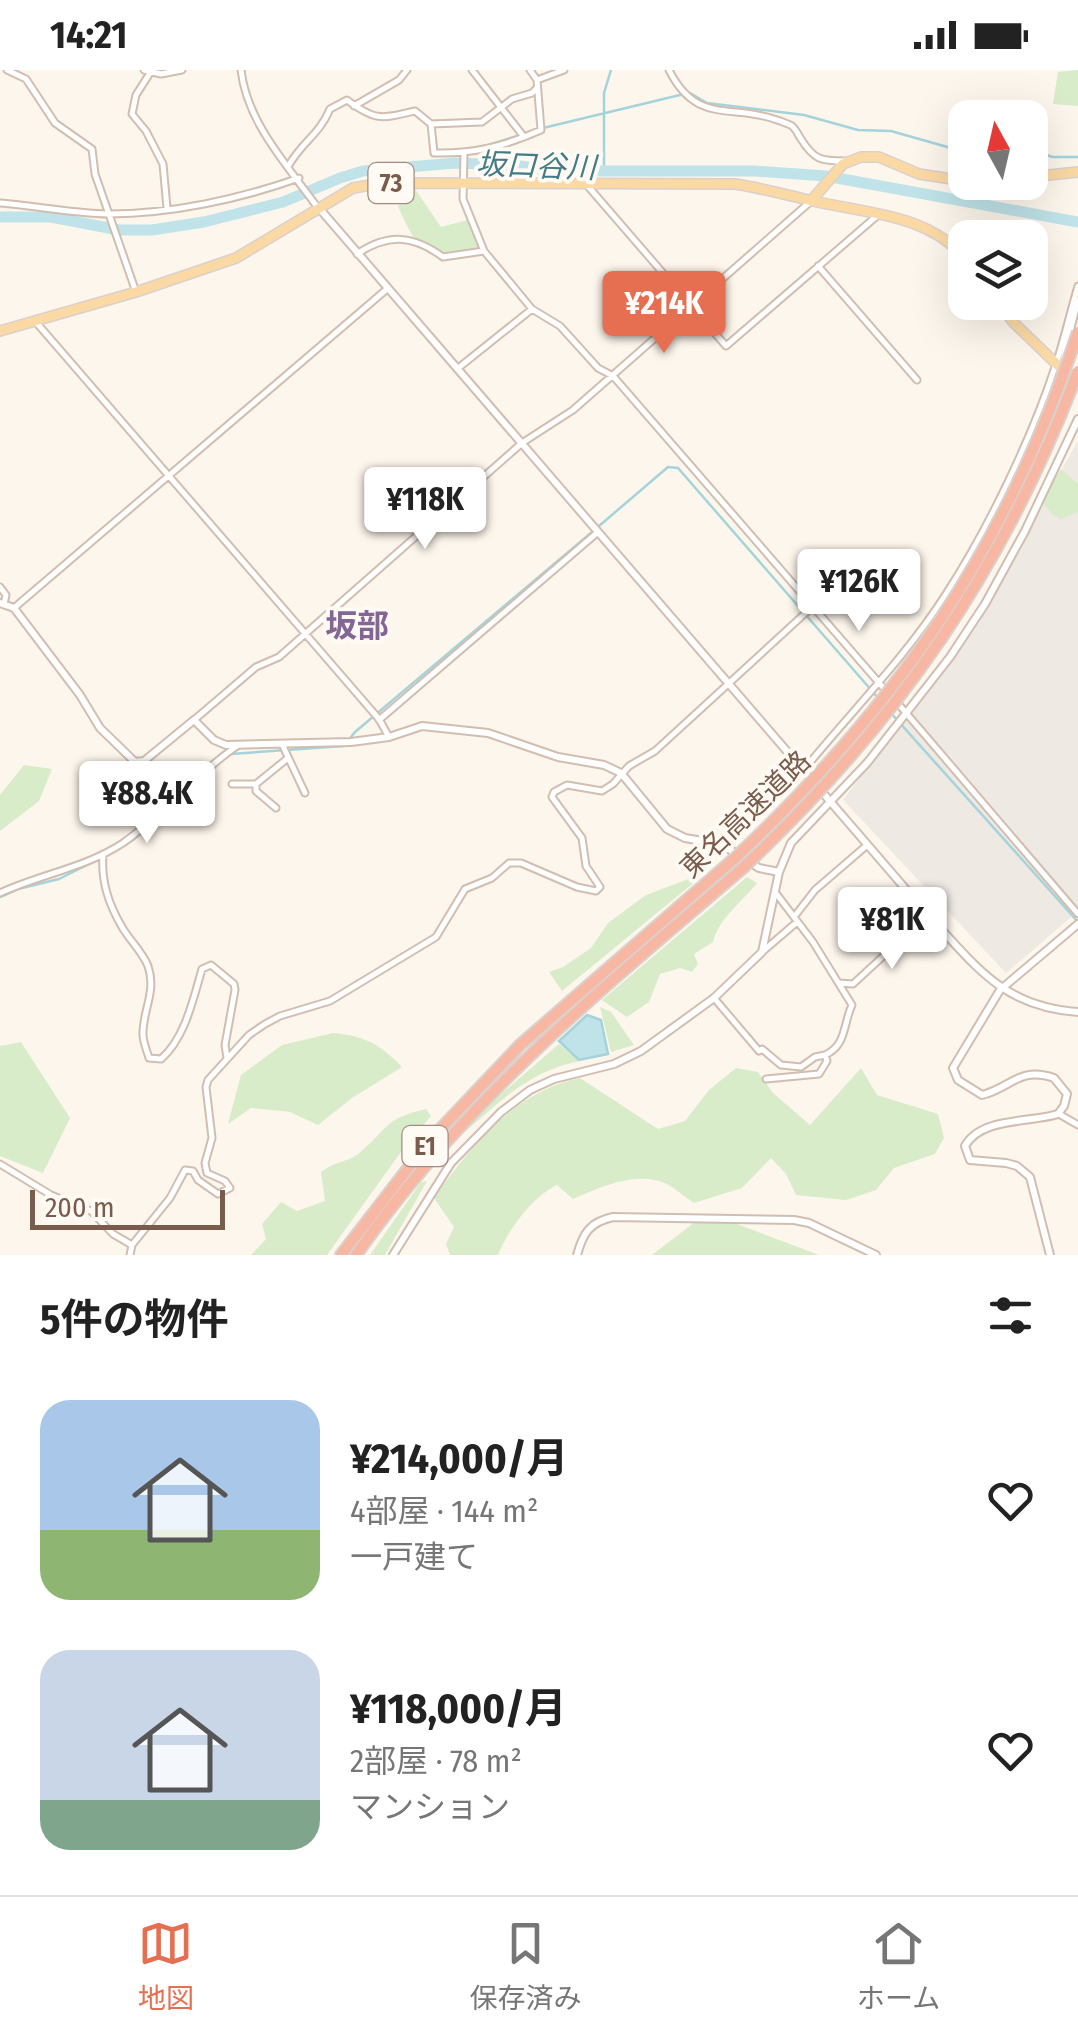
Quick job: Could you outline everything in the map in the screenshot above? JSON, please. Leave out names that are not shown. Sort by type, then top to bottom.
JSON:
[{"type":"highway","name":"東名高速道路","points":[[356,1255],[440,1146],[570,1000],[739,862],[887,696],[933,634],[990,538],[1055,400],[1078,332]]},
{"type":"highway","name":"東名高速道路","points":[[341,1255],[430,1140],[524,1050],[590,999],[845,765],[930,658],[968,599],[1015,516],[1078,371]]},
{"type":"main road","points":[[814,197],[846,163],[879,156],[919,174],[948,179]]},
{"type":"main road","points":[[1048,175],[1078,172]]},
{"type":"main road","name":"73","points":[[0,331],[236,258],[353,188],[383,183],[462,180],[735,184],[814,197],[915,223],[948,245]]},
{"type":"main road","points":[[1014,320],[1058,368],[1078,382]]},
{"type":"street","points":[[7,70],[26,79],[55,123],[92,149],[95,174],[136,292]]},
{"type":"street","points":[[167,208],[164,164],[132,114],[147,71],[182,70]]},
{"type":"street","points":[[241,70],[242,82],[267,141],[299,178],[318,208],[928,916],[1000,990],[1038,1006],[1078,1012]]},
{"type":"street","points":[[354,106],[399,80],[407,70]]},
{"type":"street","points":[[472,70],[523,135]]},
{"type":"street","points":[[431,124],[434,152],[464,154],[506,145],[541,127],[538,83],[530,70]]},
{"type":"street","points":[[289,165],[300,146],[321,130],[330,109],[347,100],[361,112],[379,117],[415,111],[431,124],[482,122],[512,98],[532,93],[538,83],[564,70]]},
{"type":"street","points":[[669,70],[688,96],[706,107],[719,112],[761,114],[792,125],[812,157],[820,162],[846,163]]},
{"type":"street","points":[[464,154],[463,199],[484,250],[532,309],[560,326],[598,368],[613,376],[744,524],[903,720],[1078,914]]},
{"type":"street","points":[[0,204],[108,214],[167,208],[270,188],[299,178]]},
{"type":"street","points":[[584,182],[726,346],[880,214]]},
{"type":"street","points":[[135,762],[144,760],[256,667],[279,657],[522,443],[573,410],[613,376],[814,197]]},
{"type":"street","points":[[357,254],[385,239],[428,246],[443,257],[484,250]]},
{"type":"street","points":[[818,266],[917,380]]},
{"type":"street","points":[[1058,368],[1078,286]]},
{"type":"street","points":[[14,608],[387,289]]},
{"type":"street","points":[[802,772],[878,686],[949,590],[1006,482],[1058,368],[1078,300]]},
{"type":"street","points":[[458,369],[532,309]]},
{"type":"street","points":[[36,321],[379,720],[388,737]]},
{"type":"street","points":[[762,952],[779,872],[791,843],[903,720],[984,604],[1026,531],[1078,419]]},
{"type":"street","points":[[379,720],[596,529]]},
{"type":"street","points":[[0,587],[6,595],[2,603],[14,608],[100,728],[135,762],[137,770],[168,804]]},
{"type":"street","points":[[130,1255],[132,1245],[170,1198],[185,1170],[193,1171],[198,1180],[218,1194],[230,1188],[207,1173],[205,1163],[212,1138],[206,1087],[226,1058],[265,1024],[330,1001],[436,937],[465,889],[492,878],[509,864],[520,863],[577,888],[596,892],[600,887],[586,866],[582,838],[552,798],[554,792],[567,785],[602,791],[621,773],[656,751],[810,608]]},
{"type":"street","points":[[194,720],[214,740],[237,746],[347,742],[388,737],[422,726],[488,733],[621,773],[667,829],[685,838],[721,844],[760,868],[779,872]]},
{"type":"street","points":[[282,745],[306,793]]},
{"type":"street","points":[[0,893],[21,883],[56,875],[122,844],[207,766],[237,746]]},
{"type":"street","points":[[232,784],[256,784],[287,756]]},
{"type":"street","points":[[256,784],[256,791],[276,808]]},
{"type":"street","points":[[393,1255],[451,1163],[501,1112],[530,1090],[554,1079],[614,1064],[642,1051],[714,998],[796,919],[816,890],[866,846]]},
{"type":"street","points":[[102,856],[106,892],[148,968],[152,990],[143,1034],[149,1058],[161,1060],[171,1048],[185,1023],[202,969],[211,965],[234,984],[235,990],[226,1058]]},
{"type":"street","points":[[714,998],[759,1051],[781,1066],[801,1067],[842,1043],[852,1004],[775,892]]},
{"type":"street","points":[[839,983],[853,984],[928,916]]},
{"type":"street","points":[[1058,1114],[1066,1094],[1054,1078],[1044,1074],[1015,1076],[982,1095],[953,1074],[956,1060],[1000,990],[1077,925]]},
{"type":"street","points":[[766,1078],[819,1074],[826,1055]]},
{"type":"street","points":[[1050,1255],[1030,1177],[1006,1163],[970,1160],[965,1146],[972,1136],[1012,1121],[1058,1114],[1078,1125]]},
{"type":"street","points":[[0,1164],[51,1195],[91,1210],[113,1234],[132,1245]]},
{"type":"street","points":[[577,1255],[588,1228],[613,1217],[794,1220],[821,1228],[876,1255]]},
{"type":"shaded area","points":[[1078,441],[1078,911],[1006,973],[843,800],[908,714],[1010,558]]},
{"type":"green space","points":[[1078,70],[1078,106],[1053,104],[1058,72]]},
{"type":"green space","points":[[402,189],[415,189],[441,227],[471,219],[482,249],[449,254],[428,250],[420,244],[398,206],[407,199]]},
{"type":"green space","points":[[1061,469],[1078,484],[1078,512],[1061,519],[1040,500]]},
{"type":"green space","points":[[24,765],[52,769],[39,801],[0,831],[0,795]]},
{"type":"green space","points":[[699,875],[562,991],[549,972],[591,948],[608,923],[646,895]]},
{"type":"green space","points":[[747,877],[757,883],[726,918],[713,942],[694,954],[698,964],[692,972],[680,968],[660,974],[649,1002],[627,1017],[602,1000]]},
{"type":"green space","points":[[600,1007],[611,1012],[634,1045],[611,1052]]},
{"type":"green space","points":[[333,1033],[371,1042],[402,1067],[318,1125],[290,1112],[251,1108],[228,1124],[241,1075],[282,1045]]},
{"type":"green space","points":[[21,1042],[70,1118],[43,1173],[0,1156],[0,1046]]},
{"type":"green space","points":[[559,1044],[580,1061],[531,1079],[464,1133],[486,1107]]},
{"type":"green space","points":[[736,1068],[758,1072],[773,1093],[810,1125],[861,1068],[877,1095],[938,1114],[944,1138],[935,1154],[894,1168],[876,1190],[846,1200],[796,1195],[786,1174],[771,1158],[742,1188],[694,1203],[656,1180],[632,1179],[573,1199],[557,1185],[522,1215],[498,1255],[450,1255],[446,1244],[454,1227],[434,1198],[479,1141],[515,1108],[535,1095],[580,1078],[658,1129],[685,1121],[709,1090]]},
{"type":"green space","points":[[426,1109],[431,1116],[327,1255],[251,1255],[266,1239],[262,1224],[281,1202],[297,1211],[325,1201],[321,1172],[358,1154],[393,1121]]},
{"type":"green space","points":[[427,1181],[385,1255],[370,1255],[421,1182]]},
{"type":"green space","points":[[695,1222],[737,1224],[819,1255],[652,1255]]},
{"type":"water","points":[[587,1015],[601,1020],[608,1054],[579,1060],[559,1041]]},
{"type":"waterway","points":[[604,170],[604,93],[611,70]]},
{"type":"waterway","points":[[690,93],[707,103],[804,115],[858,130],[891,131],[948,147]]},
{"type":"waterway","points":[[543,128],[680,95]]},
{"type":"waterway","points":[[485,146],[530,132]]},
{"type":"waterway","points":[[1048,155],[1078,157]]},
{"type":"waterway","name":"坂口谷川","points":[[0,217],[51,217],[119,230],[152,230],[204,222],[283,202],[363,171],[455,163],[555,171],[754,171],[826,176],[1078,222]]},
{"type":"waterway","points":[[599,526],[668,467],[678,468],[879,699]]},
{"type":"waterway","points":[[231,754],[344,746],[355,732],[592,532]]},
{"type":"waterway","points":[[890,712],[1078,922]]},
{"type":"waterway","points":[[121,847],[221,761]]},
{"type":"waterway","points":[[0,897],[59,879],[101,858]]},
{"type":"district","name":"坂部","points":[[357,626]]}]
